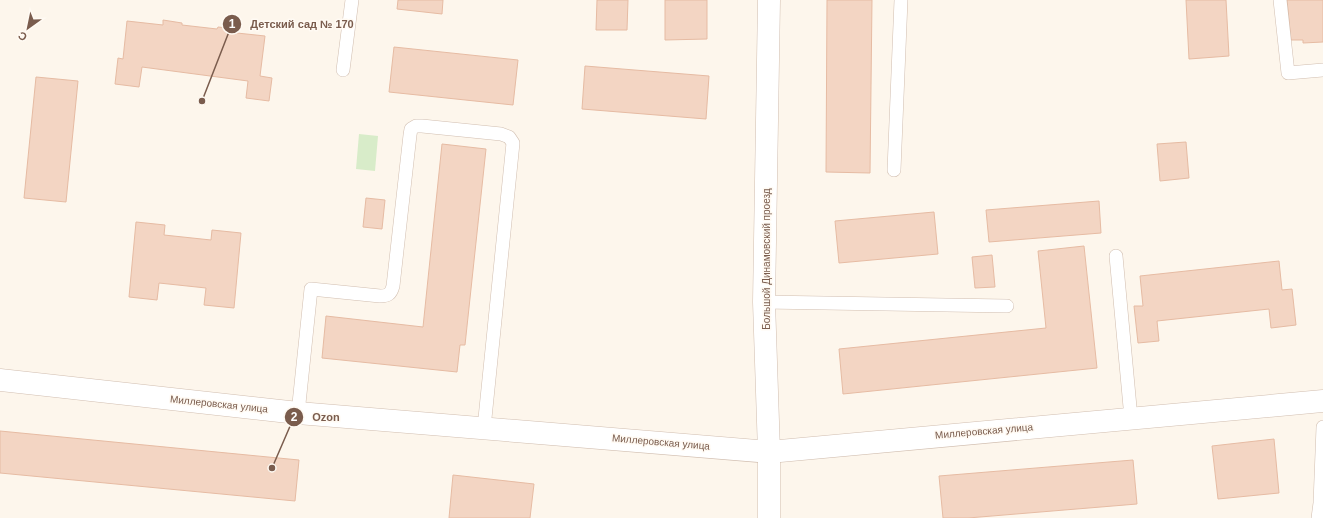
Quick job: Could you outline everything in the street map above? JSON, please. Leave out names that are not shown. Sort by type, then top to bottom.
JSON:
[{"type":"street","name":"Большой Динамовский проезд","points":[[769,0],[764,302],[770,518]]},
{"type":"street","name":"Миллеровская улица","points":[[0,380],[298,413],[769,452],[1323,401]]},
{"type":"lane","points":[[343,70],[352,0]]},
{"type":"lane","points":[[894,170],[901,0]]},
{"type":"lane","points":[[1280,0],[1288,73],[1323,70]]},
{"type":"lane","points":[[298,413],[311,289],[380,296],[387,296],[392,292],[410,135],[416,126],[422,126],[501,134],[509,137],[513,143],[484,428]]},
{"type":"lane","points":[[1116,256],[1131,418]]},
{"type":"lane","points":[[764,302],[1007,306]]},
{"type":"lane","points":[[1318,518],[1323,427]]},
{"type":"green space","points":[[359,134],[378,136],[375,171],[356,169]]},
{"type":"building","points":[[398,0],[443,0],[442,14],[397,9]]},
{"type":"building","points":[[597,0],[628,0],[627,30],[596,30]]},
{"type":"building","points":[[665,0],[707,0],[707,39],[665,40]]},
{"type":"building","points":[[827,0],[872,0],[870,173],[826,172]]},
{"type":"building","points":[[1186,0],[1226,0],[1229,56],[1189,59]]},
{"type":"building","points":[[1287,0],[1323,0],[1323,42],[1303,43],[1303,40],[1291,40]]},
{"type":"building","points":[[163,20],[182,23],[182,25],[217,29],[218,27],[237,29],[237,33],[265,36],[260,76],[272,78],[269,101],[246,98],[248,81],[142,67],[139,87],[115,84],[118,58],[123,59],[127,21],[163,25]]},
{"type":"building","points":[[394,47],[518,60],[513,105],[389,92]]},
{"type":"building","points":[[585,66],[709,76],[706,119],[582,109]]},
{"type":"building","points":[[36,77],[78,81],[66,202],[24,198]]},
{"type":"building","points":[[1186,142],[1189,178],[1160,181],[1157,144]]},
{"type":"building","points":[[442,144],[486,149],[465,345],[460,345],[457,372],[322,358],[326,316],[423,327]]},
{"type":"building","points":[[366,198],[385,200],[382,229],[363,227]]},
{"type":"building","points":[[1099,201],[1101,233],[989,242],[986,210]]},
{"type":"building","points":[[934,212],[938,254],[839,263],[835,221]]},
{"type":"building","points":[[136,222],[165,225],[164,235],[211,240],[212,230],[241,233],[234,308],[204,305],[206,288],[159,283],[157,300],[129,297]]},
{"type":"building","points":[[1084,246],[1097,368],[843,394],[839,349],[1046,328],[1038,251]]},
{"type":"building","points":[[992,255],[995,287],[975,288],[972,257]]},
{"type":"building","points":[[1279,261],[1282,290],[1292,289],[1296,325],[1271,328],[1269,309],[1157,321],[1159,341],[1138,343],[1134,306],[1143,306],[1140,276]]},
{"type":"building","points":[[0,431],[299,460],[295,501],[0,473]]},
{"type":"building","points":[[1274,439],[1279,493],[1218,499],[1212,446]]},
{"type":"building","points":[[1133,460],[1137,504],[968,518],[943,518],[939,476]]},
{"type":"building","points":[[453,475],[534,484],[530,518],[449,518]]},
{"type":"place","name":"Детский сад № 170","points":[[202,101]]},
{"type":"place","name":"Ozon","points":[[272,468]]}]
